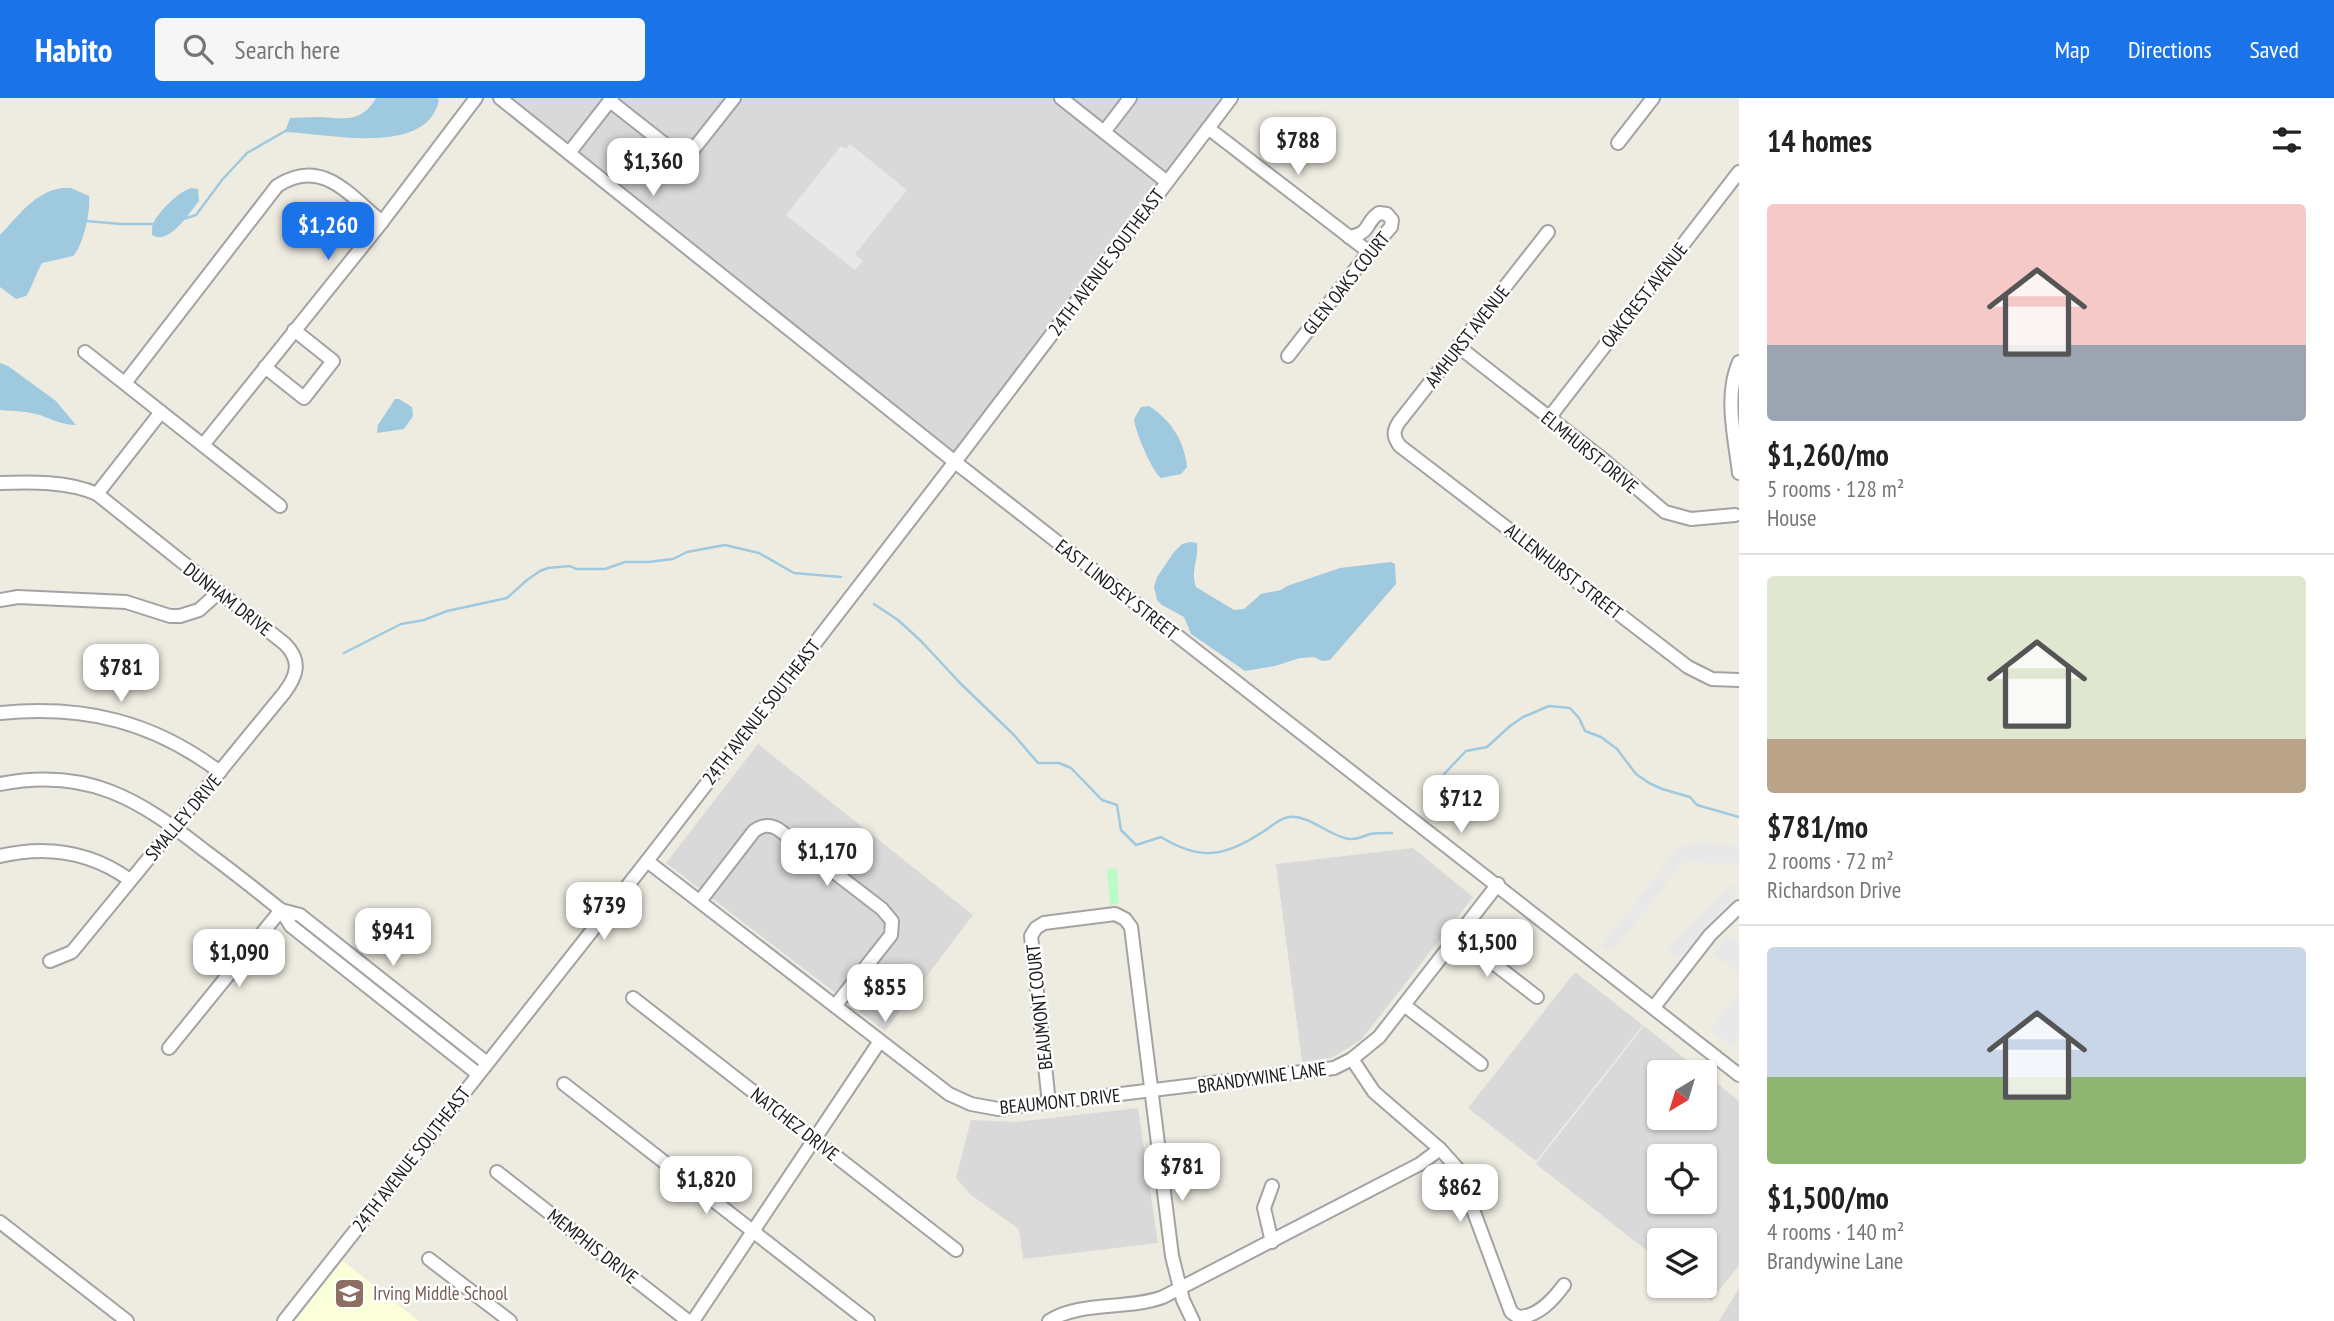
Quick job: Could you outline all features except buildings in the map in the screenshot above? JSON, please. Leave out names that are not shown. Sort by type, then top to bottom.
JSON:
[{"type":"street","points":[[204,445],[293,330],[382,222],[476,98]]},
{"type":"street","name":"EAST LINDSEY STREET","points":[[500,98],[955,462],[1739,1075]]},
{"type":"street","points":[[569,152],[611,100],[685,160],[734,98]]},
{"type":"street","points":[[1061,98],[1167,182]]},
{"type":"street","points":[[1104,132],[1130,98]]},
{"type":"street","name":"24TH AVENUE SOUTHEAST","points":[[284,1321],[647,862],[1231,98]]},
{"type":"street","points":[[1618,143],[1653,98]]},
{"type":"street","points":[[1208,128],[1369,252]]},
{"type":"street","name":"OAKCREST AVENUE","points":[[1549,418],[1739,172]]},
{"type":"street","points":[[125,383],[277,186],[288,179],[302,175],[319,175],[333,182],[382,222]]},
{"type":"street","name":"GLEN OAKS COURT","points":[[1288,356],[1391,227],[1392,220],[1383,212],[1375,215],[1367,229],[1349,237]]},
{"type":"street","name":"AMHURST AVENUE","points":[[1397,442],[1394,432],[1399,422],[1548,232]]},
{"type":"street","points":[[265,367],[304,398],[334,362],[293,330]]},
{"type":"street","name":"ELMHURST DRIVE","points":[[1459,347],[1616,470],[1665,512],[1691,520],[1738,515]]},
{"type":"street","points":[[85,352],[280,506]]},
{"type":"street","points":[[1739,362],[1732,379],[1739,474]]},
{"type":"street","points":[[0,483],[64,485],[97,494],[161,412]]},
{"type":"street","name":"ALLENHURST STREET","points":[[1397,442],[1688,667],[1712,679],[1739,680]]},
{"type":"street","name":"DUNHAM DRIVE","points":[[97,494],[285,644],[296,659]]},
{"type":"street","points":[[0,600],[19,597],[126,602],[180,616],[199,610],[219,592]]},
{"type":"street","name":"SMALLEY DRIVE","points":[[50,961],[72,951],[220,772],[291,684],[296,676],[296,659]]},
{"type":"street","points":[[0,712],[32,709],[75,711],[110,718],[172,741],[220,772]]},
{"type":"street","points":[[0,784],[67,781],[96,786],[137,802],[175,827],[281,910],[291,926],[478,1074]]},
{"type":"street","points":[[700,901],[754,831],[764,826],[778,829],[887,912],[893,930],[835,1006]]},
{"type":"street","points":[[0,856],[34,850],[66,852],[104,865],[130,880]]},
{"type":"street","name":"BEAUMONT DRIVE","points":[[647,862],[949,1094],[971,1104],[998,1109],[1152,1092]]},
{"type":"street","name":"BRANDYWINE LANE","points":[[1152,1092],[1327,1069],[1352,1059],[1373,1043],[1497,884]]},
{"type":"street","points":[[1654,1007],[1710,935],[1739,906]]},
{"type":"street","points":[[169,1048],[281,910]]},
{"type":"street","points":[[281,910],[300,915],[487,1063]]},
{"type":"street","name":"BEAUMONT COURT","points":[[1049,1103],[1031,936],[1036,928],[1044,923],[1115,914],[1125,919],[1131,927],[1152,1092]]},
{"type":"street","points":[[1457,935],[1537,997]]},
{"type":"street","name":"NATCHEZ DRIVE","points":[[633,998],[956,1250]]},
{"type":"street","points":[[1404,1005],[1481,1064]]},
{"type":"street","points":[[690,1321],[880,1041]]},
{"type":"street","points":[[1352,1059],[1374,1092],[1453,1162],[1462,1180],[1507,1308],[1518,1317],[1532,1314],[1552,1300],[1564,1285]]},
{"type":"street","points":[[564,1084],[868,1321]]},
{"type":"street","points":[[1152,1092],[1168,1229],[1180,1289],[1193,1321]]},
{"type":"street","points":[[1049,1321],[1067,1312],[1150,1302],[1180,1289],[1420,1164],[1440,1149]]},
{"type":"street","name":"MEMPHIS DRIVE","points":[[497,1172],[690,1321]]},
{"type":"street","points":[[1272,1186],[1264,1208],[1272,1242]]},
{"type":"street","points":[[0,1222],[127,1321]]},
{"type":"street","points":[[429,1259],[510,1321]]},
{"type":"shaded area","points":[[494,98],[1233,98],[955,462]]},
{"type":"shaded area","points":[[850,144],[907,190],[855,254],[863,261],[855,270],[786,215],[841,146],[846,149]]},
{"type":"shaded area","points":[[758,744],[973,915],[885,1031],[666,863]]},
{"type":"shaded area","points":[[1700,843],[1739,846],[1739,864],[1683,862],[1617,946],[1606,950],[1601,946],[1680,846]]},
{"type":"shaded area","points":[[1413,848],[1473,897],[1361,1040],[1331,1058],[1302,1062],[1276,864]]},
{"type":"shaded area","points":[[1734,883],[1736,895],[1678,960],[1667,951],[1722,892]]},
{"type":"shaded area","points":[[1728,935],[1739,943],[1739,973],[1713,954]]},
{"type":"shaded area","points":[[1575,972],[1643,1025],[1536,1161],[1468,1108]]},
{"type":"shaded area","points":[[1739,993],[1739,1035],[1731,1046],[1710,1030]]},
{"type":"shaded area","points":[[1644,1026],[1687,1060],[1647,1060],[1647,1130],[1717,1130],[1717,1084],[1739,1101],[1739,1265],[1717,1293],[1717,1228],[1647,1228],[1647,1251],[1536,1164]]},
{"type":"shaded area","points":[[1138,1108],[1158,1243],[1023,1259],[1019,1229],[971,1195],[956,1178],[971,1120],[1016,1122]]},
{"type":"shaded area","name":"Irving Middle School","points":[[342,1261],[347,1264],[419,1321],[295,1321]]},
{"type":"shaded area","points":[[1739,1288],[1739,1321],[1719,1321]]},
{"type":"green space","points":[[1117,868],[1119,904],[1110,905],[1107,869]]},
{"type":"water","points":[[376,98],[439,100],[431,118],[416,130],[396,136],[349,138],[285,132],[290,118],[351,118],[364,112]]},
{"type":"water","points":[[62,188],[71,188],[89,196],[87,219],[80,245],[73,256],[42,263],[26,296],[16,299],[0,287],[0,235],[36,199]]},
{"type":"water","points":[[192,188],[198,189],[199,201],[184,220],[165,236],[152,235],[153,224],[164,208]]},
{"type":"water","points":[[0,363],[56,401],[76,425],[60,423],[32,413],[0,410]]},
{"type":"water","points":[[395,399],[412,407],[413,416],[404,429],[377,433],[378,425]]},
{"type":"water","points":[[1149,406],[1164,418],[1180,440],[1187,467],[1181,474],[1161,478],[1149,460],[1134,419],[1141,407]]},
{"type":"water","points":[[1197,543],[1194,576],[1196,587],[1234,610],[1244,609],[1261,594],[1281,590],[1340,568],[1391,562],[1395,564],[1396,584],[1330,660],[1300,658],[1245,671],[1191,634],[1184,617],[1157,600],[1154,587],[1157,577],[1174,552],[1182,544]]},
{"type":"waterway","points":[[180,220],[196,215],[222,180],[247,153],[287,130]]},
{"type":"waterway","points":[[86,221],[156,224]]},
{"type":"waterway","points":[[344,653],[401,624],[507,598],[527,580],[548,568],[570,566],[576,569],[605,569],[625,562],[673,559],[687,552],[725,545],[759,553],[794,573],[841,577]]},
{"type":"waterway","points":[[874,604],[898,620],[921,641],[1038,763],[1059,763],[1071,768],[1102,800],[1117,805],[1121,830],[1136,845],[1161,837],[1200,853],[1223,851],[1248,841],[1278,821],[1289,817],[1304,819],[1349,839],[1392,833]]},
{"type":"waterway","points":[[1424,803],[1445,773],[1466,751],[1487,747],[1523,717],[1549,706],[1570,708],[1585,731],[1601,737],[1617,749],[1636,774],[1649,783],[1690,797],[1697,805],[1739,817]]},
{"type":"place","name":"Irving Middle School","points":[[350,1293]]}]
